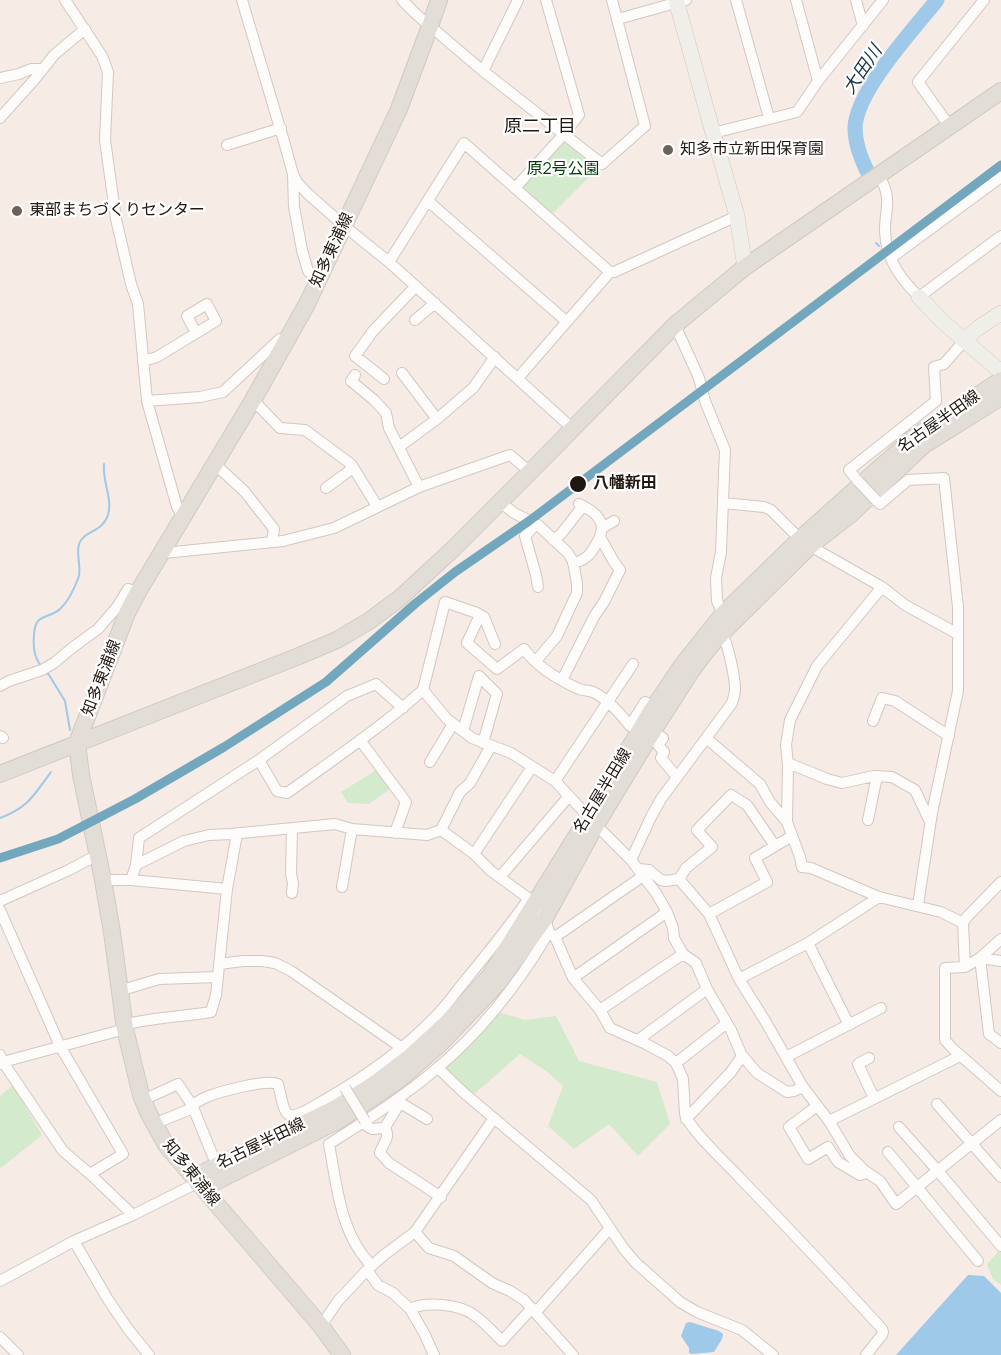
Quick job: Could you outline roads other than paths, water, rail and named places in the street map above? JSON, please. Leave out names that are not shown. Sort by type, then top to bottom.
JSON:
[{"type":"main road","name":"知多東浦線","points":[[342,1355],[321,1326],[166,1145],[143,1100],[124,1027],[103,880],[81,774],[77,743],[138,592],[253,400],[307,304],[399,109],[439,0]]},
{"type":"main road","points":[[0,774],[337,640],[369,621],[400,598],[500,502],[675,325],[745,267],[1001,91]]},
{"type":"main road","name":"名古屋半田線","points":[[1001,380],[913,438],[805,543],[722,633],[692,670],[592,821],[532,901],[490,976],[448,1022],[411,1056],[373,1085],[334,1109],[202,1173],[197,1183],[209,1185],[339,1120],[400,1079],[441,1043],[550,929],[592,821],[653,707],[682,664],[723,614],[805,543],[850,515],[924,445],[1001,397]]},
{"type":"street","points":[[242,0],[297,182],[343,225],[435,303],[573,429]]},
{"type":"street","points":[[402,0],[483,71],[602,164],[645,126],[612,0]]},
{"type":"street","points":[[483,71],[518,0]]},
{"type":"street","points":[[515,188],[579,115],[546,0]]},
{"type":"street","points":[[736,0],[769,118]]},
{"type":"street","points":[[796,0],[818,81]]},
{"type":"street","points":[[856,0],[863,26]]},
{"type":"street","points":[[713,133],[797,112],[818,81],[883,0]]},
{"type":"street","points":[[950,127],[918,82],[984,0]]},
{"type":"street","points":[[70,1],[102,56],[108,72],[105,140],[116,219],[138,304],[147,401],[177,507],[183,516]]},
{"type":"street","points":[[618,18],[680,1],[713,133],[738,216],[745,267]]},
{"type":"street","points":[[0,118],[54,55],[85,29]]},
{"type":"street","points":[[0,78],[31,69],[43,69]]},
{"type":"street","points":[[227,145],[280,128]]},
{"type":"street","points":[[389,262],[464,143],[610,272]]},
{"type":"street","points":[[293,174],[294,207],[302,250],[308,271],[318,280]]},
{"type":"street","points":[[879,175],[888,196],[885,231],[888,251],[899,274],[930,311],[1001,372]]},
{"type":"street","points":[[891,258],[999,183]]},
{"type":"street","points":[[428,201],[566,321]]},
{"type":"street","points":[[518,378],[610,272],[738,216]]},
{"type":"street","points":[[919,297],[1001,236]]},
{"type":"street","points":[[384,379],[355,356],[373,331],[416,286]]},
{"type":"street","points":[[415,320],[435,303]]},
{"type":"street","points":[[918,905],[938,780],[958,691],[958,607],[944,478],[908,480],[880,504],[849,470],[936,401],[934,367],[944,364],[964,340],[1001,313]]},
{"type":"street","points":[[675,325],[699,378],[705,401],[723,443],[725,456],[721,552],[716,578],[717,601],[723,614]]},
{"type":"street","points":[[143,361],[157,357],[196,333]]},
{"type":"street","points":[[147,401],[200,398],[223,392],[280,339],[286,341]]},
{"type":"street","points":[[399,447],[473,388],[495,357]]},
{"type":"street","points":[[402,373],[437,419]]},
{"type":"street","points":[[355,375],[351,381],[386,413],[389,428],[419,487]]},
{"type":"street","points":[[253,400],[280,428],[305,430],[351,464],[377,506]]},
{"type":"street","points":[[162,551],[165,553],[283,541],[334,528],[419,487],[510,454],[530,472]]},
{"type":"street","points":[[214,464],[245,492],[274,529],[272,542]]},
{"type":"street","points":[[326,488],[353,468]]},
{"type":"street","points":[[500,502],[514,513],[536,524],[567,552],[573,563],[577,593],[557,636],[536,661]]},
{"type":"street","points":[[554,540],[561,534],[581,504],[599,519],[601,533],[620,570],[562,680]]},
{"type":"street","points":[[723,504],[764,507],[771,510],[805,543],[882,587],[905,605],[958,634]]},
{"type":"street","points":[[573,563],[584,560],[594,549],[601,533],[614,521]]},
{"type":"street","points":[[536,524],[525,536],[538,587]]},
{"type":"street","points":[[882,587],[817,666],[790,720],[786,745],[787,822],[802,867],[811,868],[879,897],[941,912],[963,923]]},
{"type":"street","points":[[0,686],[54,663],[98,629],[117,607],[128,589],[138,592]]},
{"type":"street","points":[[259,760],[277,791],[287,793],[403,708],[423,690],[446,602],[484,617],[495,644]]},
{"type":"street","points":[[480,615],[467,643],[497,669],[524,649],[531,659],[552,676],[582,691],[591,691],[608,702],[630,726],[645,702],[653,707]]},
{"type":"street","points":[[631,860],[661,799],[732,703],[735,691],[722,633]]},
{"type":"street","points":[[555,781],[633,664]]},
{"type":"street","points":[[136,865],[184,841],[209,835],[335,824],[352,829],[427,835],[441,830],[460,792],[470,783],[487,744],[498,694],[479,676],[458,728],[430,762]]},
{"type":"street","points":[[131,880],[136,865],[139,838],[259,760],[347,696],[376,684],[403,708]]},
{"type":"street","points":[[423,690],[447,719],[472,738],[511,753],[555,781],[631,860],[667,912],[674,928],[674,938],[683,954],[696,963],[741,1054],[757,1073],[787,1092],[803,1087]]},
{"type":"street","points":[[873,722],[882,698],[895,701],[949,736]]},
{"type":"street","points":[[653,731],[663,738],[658,745],[664,752],[661,758],[677,777]]},
{"type":"street","points":[[706,738],[760,784],[770,802],[787,822]]},
{"type":"street","points":[[360,741],[406,802],[395,832]]},
{"type":"street","points":[[788,763],[842,783],[877,776],[892,777],[915,790],[930,823]]},
{"type":"street","points":[[474,854],[532,767]]},
{"type":"street","points":[[868,820],[877,776]]},
{"type":"street","points":[[679,879],[686,868],[712,847],[697,830],[731,795],[747,805],[775,846]]},
{"type":"street","points":[[500,878],[569,796]]},
{"type":"street","points":[[292,828],[292,893]]},
{"type":"street","points":[[342,887],[352,829]]},
{"type":"street","points":[[441,830],[532,901],[550,929],[573,978],[600,1010],[610,1028],[638,1040],[668,1056],[676,1063],[683,1079],[686,1119],[882,1329],[882,1335],[866,1355]]},
{"type":"street","points":[[133,1215],[63,1151],[1,1060],[60,1046],[139,1021],[186,1017],[211,1012],[216,994],[227,889],[237,834]]},
{"type":"street","points":[[710,914],[767,882],[755,858],[792,836]]},
{"type":"street","points":[[0,901],[97,855]]},
{"type":"street","points":[[434,1355],[410,1309],[393,1293],[378,1285],[353,1239],[341,1211],[329,1144],[398,1100],[438,1068],[497,1007],[537,953],[550,929],[641,873],[649,870],[661,880],[679,879]]},
{"type":"street","points":[[679,879],[710,914],[738,979],[803,1087],[850,1156],[868,1173],[880,1180],[896,1204],[1001,1120]]},
{"type":"street","points":[[103,880],[131,880],[227,889]]},
{"type":"street","points":[[965,967],[963,923],[1001,882]]},
{"type":"street","points":[[738,979],[808,943],[879,897]]},
{"type":"street","points":[[154,1124],[193,1106],[208,1096],[272,1081],[278,1084],[286,1113],[290,1115],[296,1115],[345,1088],[402,1048],[436,1016],[532,901]]},
{"type":"street","points":[[0,910],[60,1046],[123,1154],[90,1174]]},
{"type":"street","points":[[573,978],[667,912]]},
{"type":"street","points":[[1001,939],[980,958],[965,967],[945,968],[945,1040],[1001,1091]]},
{"type":"street","points":[[808,943],[849,1025]]},
{"type":"street","points":[[600,1010],[683,954]]},
{"type":"street","points":[[980,958],[1001,961]]},
{"type":"street","points":[[980,958],[989,1034],[1001,1044]]},
{"type":"street","points":[[219,964],[243,961],[275,963],[291,970],[402,1048]]},
{"type":"street","points":[[120,991],[159,979],[218,977]]},
{"type":"street","points":[[638,1040],[707,989]]},
{"type":"street","points":[[786,1058],[880,1008]]},
{"type":"street","points":[[676,1063],[727,1023]]},
{"type":"street","points":[[686,1119],[731,1072],[742,1056],[741,1054]]},
{"type":"street","points":[[828,1121],[960,1056]]},
{"type":"street","points":[[868,1058],[858,1064],[874,1098]]},
{"type":"street","points":[[438,1068],[591,1200],[636,1263],[680,1302],[697,1312],[742,1330],[773,1355]]},
{"type":"street","points":[[143,1100],[178,1084],[193,1106],[217,1166]]},
{"type":"street","points":[[345,1088],[363,1122],[372,1129],[384,1129]]},
{"type":"street","points":[[398,1100],[427,1119]]},
{"type":"street","points":[[384,1129],[398,1100]]},
{"type":"street","points":[[937,1104],[1001,1177]]},
{"type":"street","points":[[818,1106],[789,1127],[808,1159],[828,1147],[838,1162],[860,1175],[868,1173]]},
{"type":"street","points":[[321,1326],[338,1301],[370,1268],[415,1232],[494,1118]]},
{"type":"street","points":[[899,1127],[1001,1246]]},
{"type":"street","points":[[384,1129],[387,1139],[381,1148],[381,1156],[441,1197]]},
{"type":"street","points":[[888,1152],[978,1261]]},
{"type":"street","points":[[0,1281],[74,1241],[197,1183]]},
{"type":"street","points":[[410,1309],[442,1305],[465,1310],[474,1314],[502,1341],[610,1228]]},
{"type":"street","points":[[415,1232],[429,1248],[454,1256],[492,1283],[517,1295],[534,1310],[573,1355]]},
{"type":"street","points":[[74,1241],[107,1298],[149,1355]]},
{"type":"street","points":[[0,1337],[18,1355]]},
{"type":"water","points":[[968,1275],[984,1276],[1001,1293],[1001,1355],[896,1355]]},
{"type":"water","points":[[690,1322],[723,1334],[714,1352],[689,1353],[689,1348],[681,1336],[686,1323]]},
{"type":"waterway","name":"大田川","points":[[867,171],[856,139],[855,127],[858,112],[875,78],[937,0]]},
{"type":"waterway","points":[[876,243],[879,246]]},
{"type":"waterway","points":[[41,666],[34,649],[34,632],[37,623],[41,618],[58,611],[69,598],[79,576],[78,552],[81,539],[102,525],[108,515],[109,503],[104,464]]},
{"type":"waterway","points":[[46,672],[65,701],[70,730]]},
{"type":"waterway","points":[[0,818],[24,805],[51,772]]},
{"type":"place","name":"知多市立新田保育園","points":[[668,150]]},
{"type":"place","name":"東部まちづくりセンター","points":[[17,211]]},
{"type":"place","name":"八幡新田","points":[[578,484]]},
{"type":"district","name":"原二丁目","points":[[540,127]]},
{"type":"park label","name":"原2号公園","points":[[563,170]]}]
